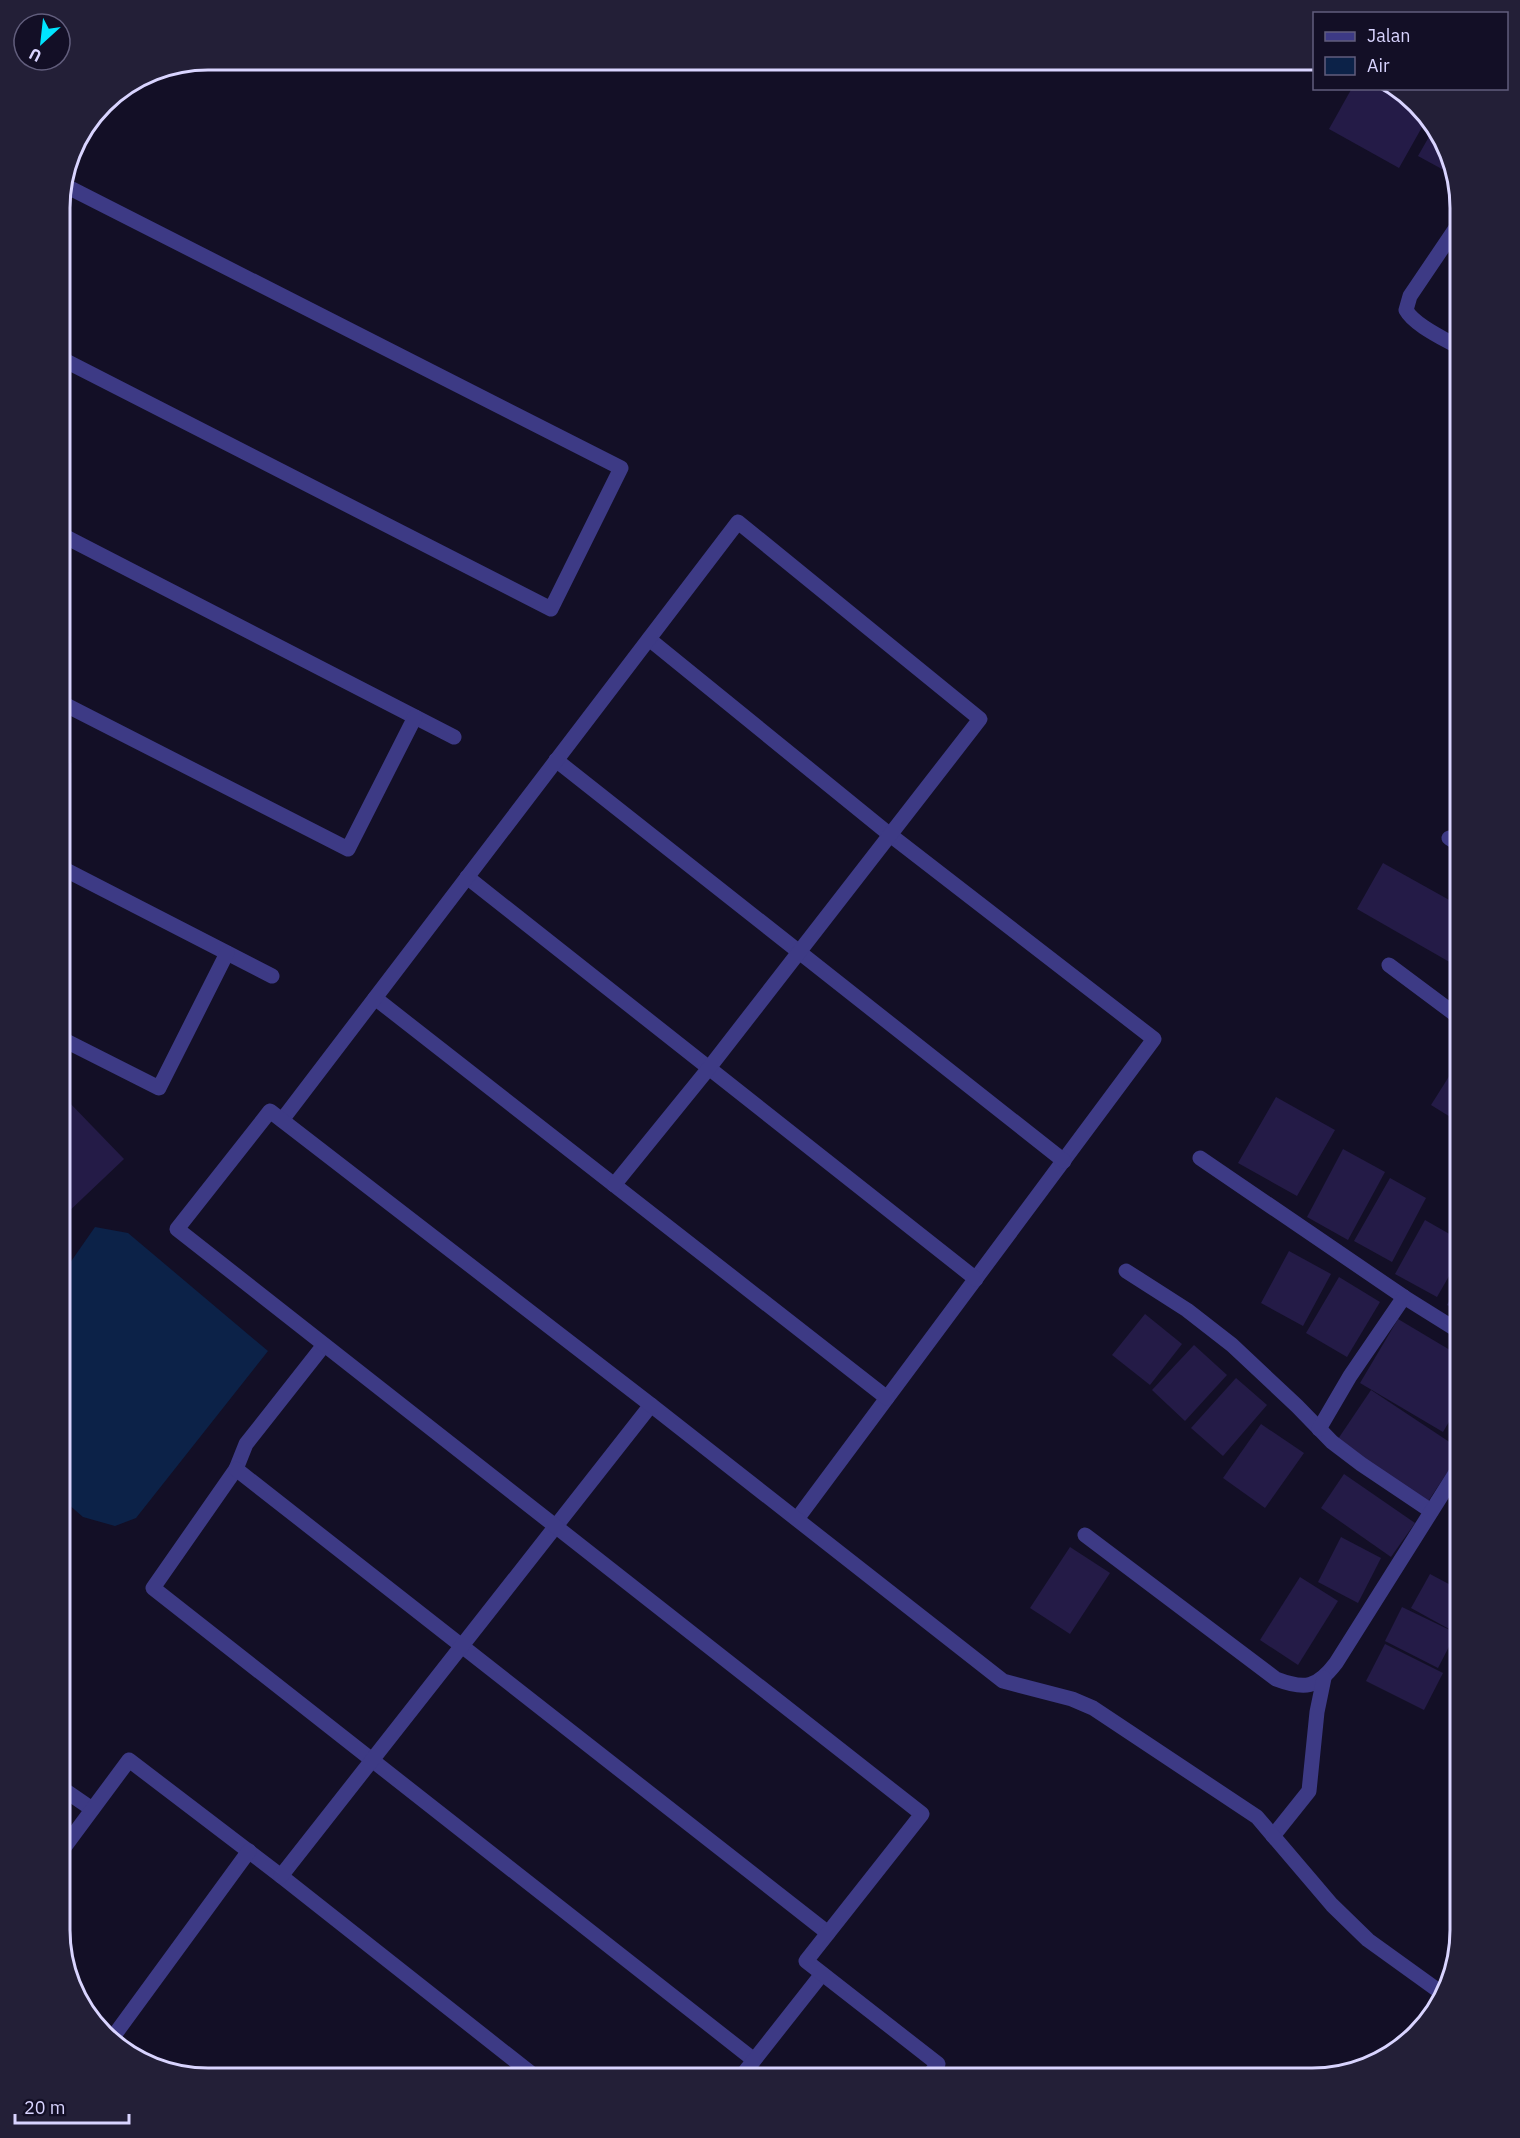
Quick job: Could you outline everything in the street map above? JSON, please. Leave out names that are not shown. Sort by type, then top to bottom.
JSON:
[{"type":"street","points":[[71,364],[551,609],[621,468],[72,189]]},
{"type":"street","points":[[1450,237],[1410,296],[1406,310],[1408,315],[1419,323],[1450,342]]},
{"type":"street","points":[[282,1120],[738,522],[980,719],[709,1068],[614,1185]]},
{"type":"street","points":[[71,540],[454,737]]},
{"type":"street","points":[[649,639],[889,834],[1154,1039],[797,1519]]},
{"type":"street","points":[[71,707],[348,849],[415,717]]},
{"type":"street","points":[[556,760],[1064,1161]]},
{"type":"street","points":[[71,872],[272,976]]},
{"type":"street","points":[[468,877],[976,1279]]},
{"type":"street","points":[[71,1043],[159,1088],[227,953]]},
{"type":"street","points":[[1389,965],[1450,1011]]},
{"type":"street","points":[[375,998],[888,1398]]},
{"type":"street","points":[[935,2068],[938,2064],[806,1961],[922,1814],[177,1229],[270,1111],[1003,1681],[1094,1708],[1257,1817],[1332,1905],[1368,1940],[1436,1989]]},
{"type":"street","points":[[1200,1158],[1450,1326]]},
{"type":"street","points":[[1126,1271],[1187,1310],[1232,1345],[1332,1442],[1431,1510]]},
{"type":"street","points":[[1319,1429],[1350,1376],[1404,1297]]},
{"type":"street","points":[[324,1345],[246,1444],[236,1469],[153,1588],[754,2060]]},
{"type":"street","points":[[281,1876],[651,1405]]},
{"type":"street","points":[[236,1469],[828,1933]]},
{"type":"street","points":[[1273,1836],[1309,1791],[1317,1712],[1324,1678],[1358,1630],[1450,1481]]},
{"type":"street","points":[[1084,1535],[1276,1679],[1291,1685],[1311,1685],[1324,1678]]},
{"type":"street","points":[[70,1839],[129,1760],[249,1851],[523,2067]]},
{"type":"street","points":[[70,1794],[92,1809]]},
{"type":"street","points":[[117,2032],[249,1851]]},
{"type":"street","points":[[748,2067],[822,1974]]},
{"type":"water","points":[[95,1227],[128,1233],[268,1351],[136,1518],[115,1526],[83,1517],[70,1506],[70,1262]]},
{"type":"building","points":[[1351,90],[1381,90],[1396,99],[1422,126],[1399,168],[1329,129]]},
{"type":"building","points":[[1429,136],[1444,170],[1418,156]]},
{"type":"building","points":[[1383,863],[1450,900],[1450,962],[1357,909]]},
{"type":"building","points":[[1450,1075],[1450,1117],[1431,1105]]},
{"type":"building","points":[[1276,1097],[1335,1130],[1297,1196],[1238,1163]]},
{"type":"building","points":[[70,1104],[124,1159],[70,1210]]},
{"type":"building","points":[[1343,1149],[1385,1172],[1348,1240],[1307,1217]]},
{"type":"building","points":[[1390,1178],[1426,1198],[1392,1262],[1354,1241]]},
{"type":"building","points":[[1425,1220],[1450,1234],[1450,1274],[1437,1297],[1395,1274]]},
{"type":"building","points":[[1289,1251],[1331,1274],[1303,1326],[1261,1303]]},
{"type":"building","points":[[1339,1277],[1380,1302],[1347,1357],[1306,1333]]},
{"type":"building","points":[[1145,1314],[1182,1344],[1150,1385],[1112,1355]]},
{"type":"building","points":[[1398,1319],[1450,1350],[1450,1420],[1443,1432],[1360,1383]]},
{"type":"building","points":[[1194,1345],[1227,1375],[1185,1421],[1152,1390]]},
{"type":"building","points":[[1236,1378],[1267,1405],[1223,1456],[1191,1428]]},
{"type":"building","points":[[1371,1390],[1450,1442],[1450,1468],[1427,1503],[1336,1442]]},
{"type":"building","points":[[1261,1424],[1304,1453],[1265,1508],[1223,1478]]},
{"type":"building","points":[[1344,1474],[1415,1523],[1391,1557],[1321,1508]]},
{"type":"building","points":[[1341,1537],[1381,1558],[1358,1603],[1318,1582]]},
{"type":"building","points":[[1070,1547],[1110,1573],[1070,1634],[1030,1608]]},
{"type":"building","points":[[1430,1574],[1450,1585],[1450,1629],[1411,1608]]},
{"type":"building","points":[[1300,1577],[1338,1601],[1298,1665],[1260,1640]]},
{"type":"building","points":[[1402,1607],[1450,1630],[1450,1645],[1438,1668],[1385,1641]]},
{"type":"building","points":[[1385,1644],[1443,1673],[1424,1710],[1366,1681]]}]
